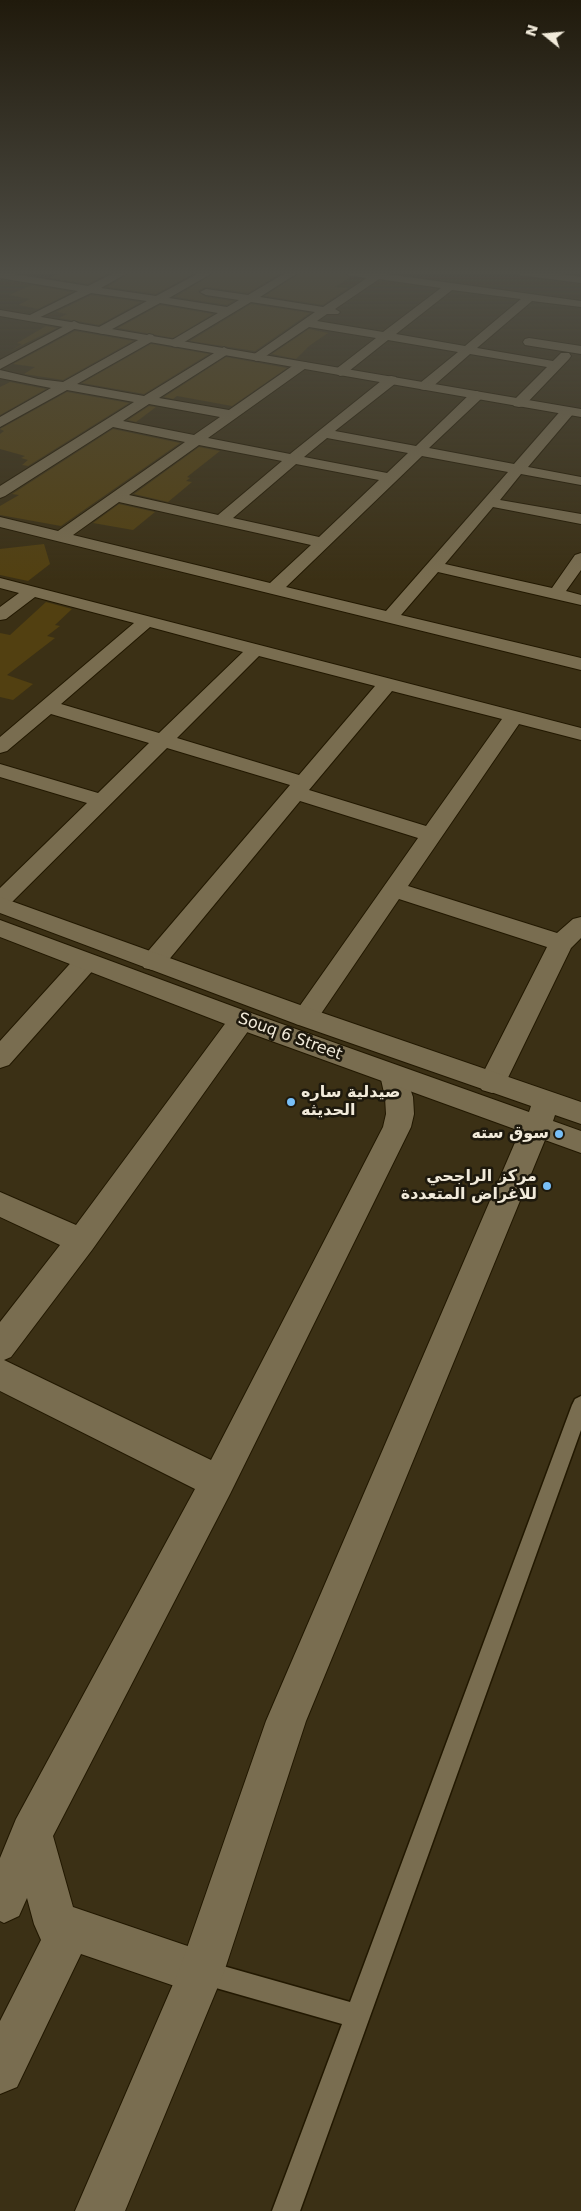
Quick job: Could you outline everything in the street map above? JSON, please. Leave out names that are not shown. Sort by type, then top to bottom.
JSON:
[{"type":"street","points":[[5,375],[38,383],[66,386],[232,416]]},
{"type":"street","points":[[0,423],[85,375]]},
{"type":"street","points":[[0,493],[187,375]]},
{"type":"street","points":[[60,537],[288,375]]},
{"type":"street","points":[[360,375],[574,412]]},
{"type":"street","points":[[425,386],[438,375]]},
{"type":"street","points":[[519,403],[546,375]]},
{"type":"street","points":[[221,520],[324,433],[391,380]]},
{"type":"street","points":[[274,589],[477,395]]},
{"type":"street","points":[[8,401],[30,406]]},
{"type":"street","points":[[390,617],[488,502],[574,412]]},
{"type":"street","points":[[111,423],[390,478]]},
{"type":"street","points":[[324,433],[581,481]]},
{"type":"street","points":[[8,468],[31,474]]},
{"type":"street","points":[[117,497],[323,543]]},
{"type":"street","points":[[488,502],[581,519]]},
{"type":"street","points":[[0,522],[581,664]]},
{"type":"street","points":[[556,594],[581,558]]},
{"type":"street","points":[[434,566],[581,600]]},
{"type":"street","points":[[0,583],[581,734]]},
{"type":"street","points":[[0,615],[32,591]]},
{"type":"street","points":[[0,747],[49,707],[147,621]]},
{"type":"street","points":[[0,901],[165,741],[256,649]]},
{"type":"street","points":[[153,962],[388,683]]},
{"type":"street","points":[[49,707],[165,741],[433,835]]},
{"type":"street","points":[[305,1017],[514,716]]},
{"type":"street","points":[[0,770],[102,801]]},
{"type":"street","points":[[394,890],[561,943]]},
{"type":"street","name":"Souq 6 Street","points":[[0,905],[305,1017],[492,1083],[554,1114],[581,1142]]},
{"type":"street","points":[[492,1083],[561,943],[581,925]]},
{"type":"street","name":"Souq 6 Street","points":[[0,928],[86,962],[393,1075],[554,1114]]},
{"type":"street","points":[[0,1058],[86,962]]},
{"type":"street","points":[[0,1347],[81,1241],[242,1020]]},
{"type":"street","points":[[0,1899],[4,1901],[31,1834],[218,1482],[397,1127],[400,1106],[393,1075]]},
{"type":"street","points":[[100,2211],[201,1972],[286,1721],[554,1114]]},
{"type":"street","points":[[0,1204],[81,1241]]},
{"type":"street","points":[[0,1374],[218,1482]]},
{"type":"street","points":[[31,1834],[56,1924],[201,1972]]},
{"type":"street","points":[[0,2070],[71,1928]]},
{"type":"lane","points":[[286,2211],[581,1405]]},
{"type":"lane","points":[[201,1972],[357,2016]]},
{"type":"building","points":[[32,375],[72,375],[63,380]]},
{"type":"building","points":[[96,375],[175,375],[144,394],[82,383]]},
{"type":"building","points":[[198,375],[277,375],[232,406],[177,396],[173,399],[164,397]]},
{"type":"building","points":[[10,382],[46,389],[0,415],[0,387]]},
{"type":"building","points":[[67,392],[129,403],[28,466],[22,465],[28,460],[21,458],[25,456],[0,449],[0,434],[4,431],[0,429]]},
{"type":"building","points":[[149,406],[156,407],[136,422],[128,420]]},
{"type":"building","points":[[113,429],[180,443],[61,526],[0,515],[0,506],[19,495],[12,494]]},
{"type":"building","points":[[199,447],[220,451],[187,477],[190,478],[186,481],[192,482],[168,502],[134,494]]},
{"type":"building","points":[[119,504],[155,512],[133,530],[93,523]]},
{"type":"building","points":[[44,544],[50,564],[28,581],[0,575],[0,549]]},
{"type":"building","points":[[46,602],[72,609],[55,625],[60,626],[47,636],[55,638],[7,675],[33,684],[13,700],[0,697],[0,633],[10,635]]},
{"type":"place","name":"صيدلية ساره الحديثه","points":[[291,1102]]},
{"type":"place","name":"سوق سته","points":[[559,1134]]},
{"type":"place","name":"مركز الراجحي للاغراض المتعددة","points":[[547,1186]]}]
